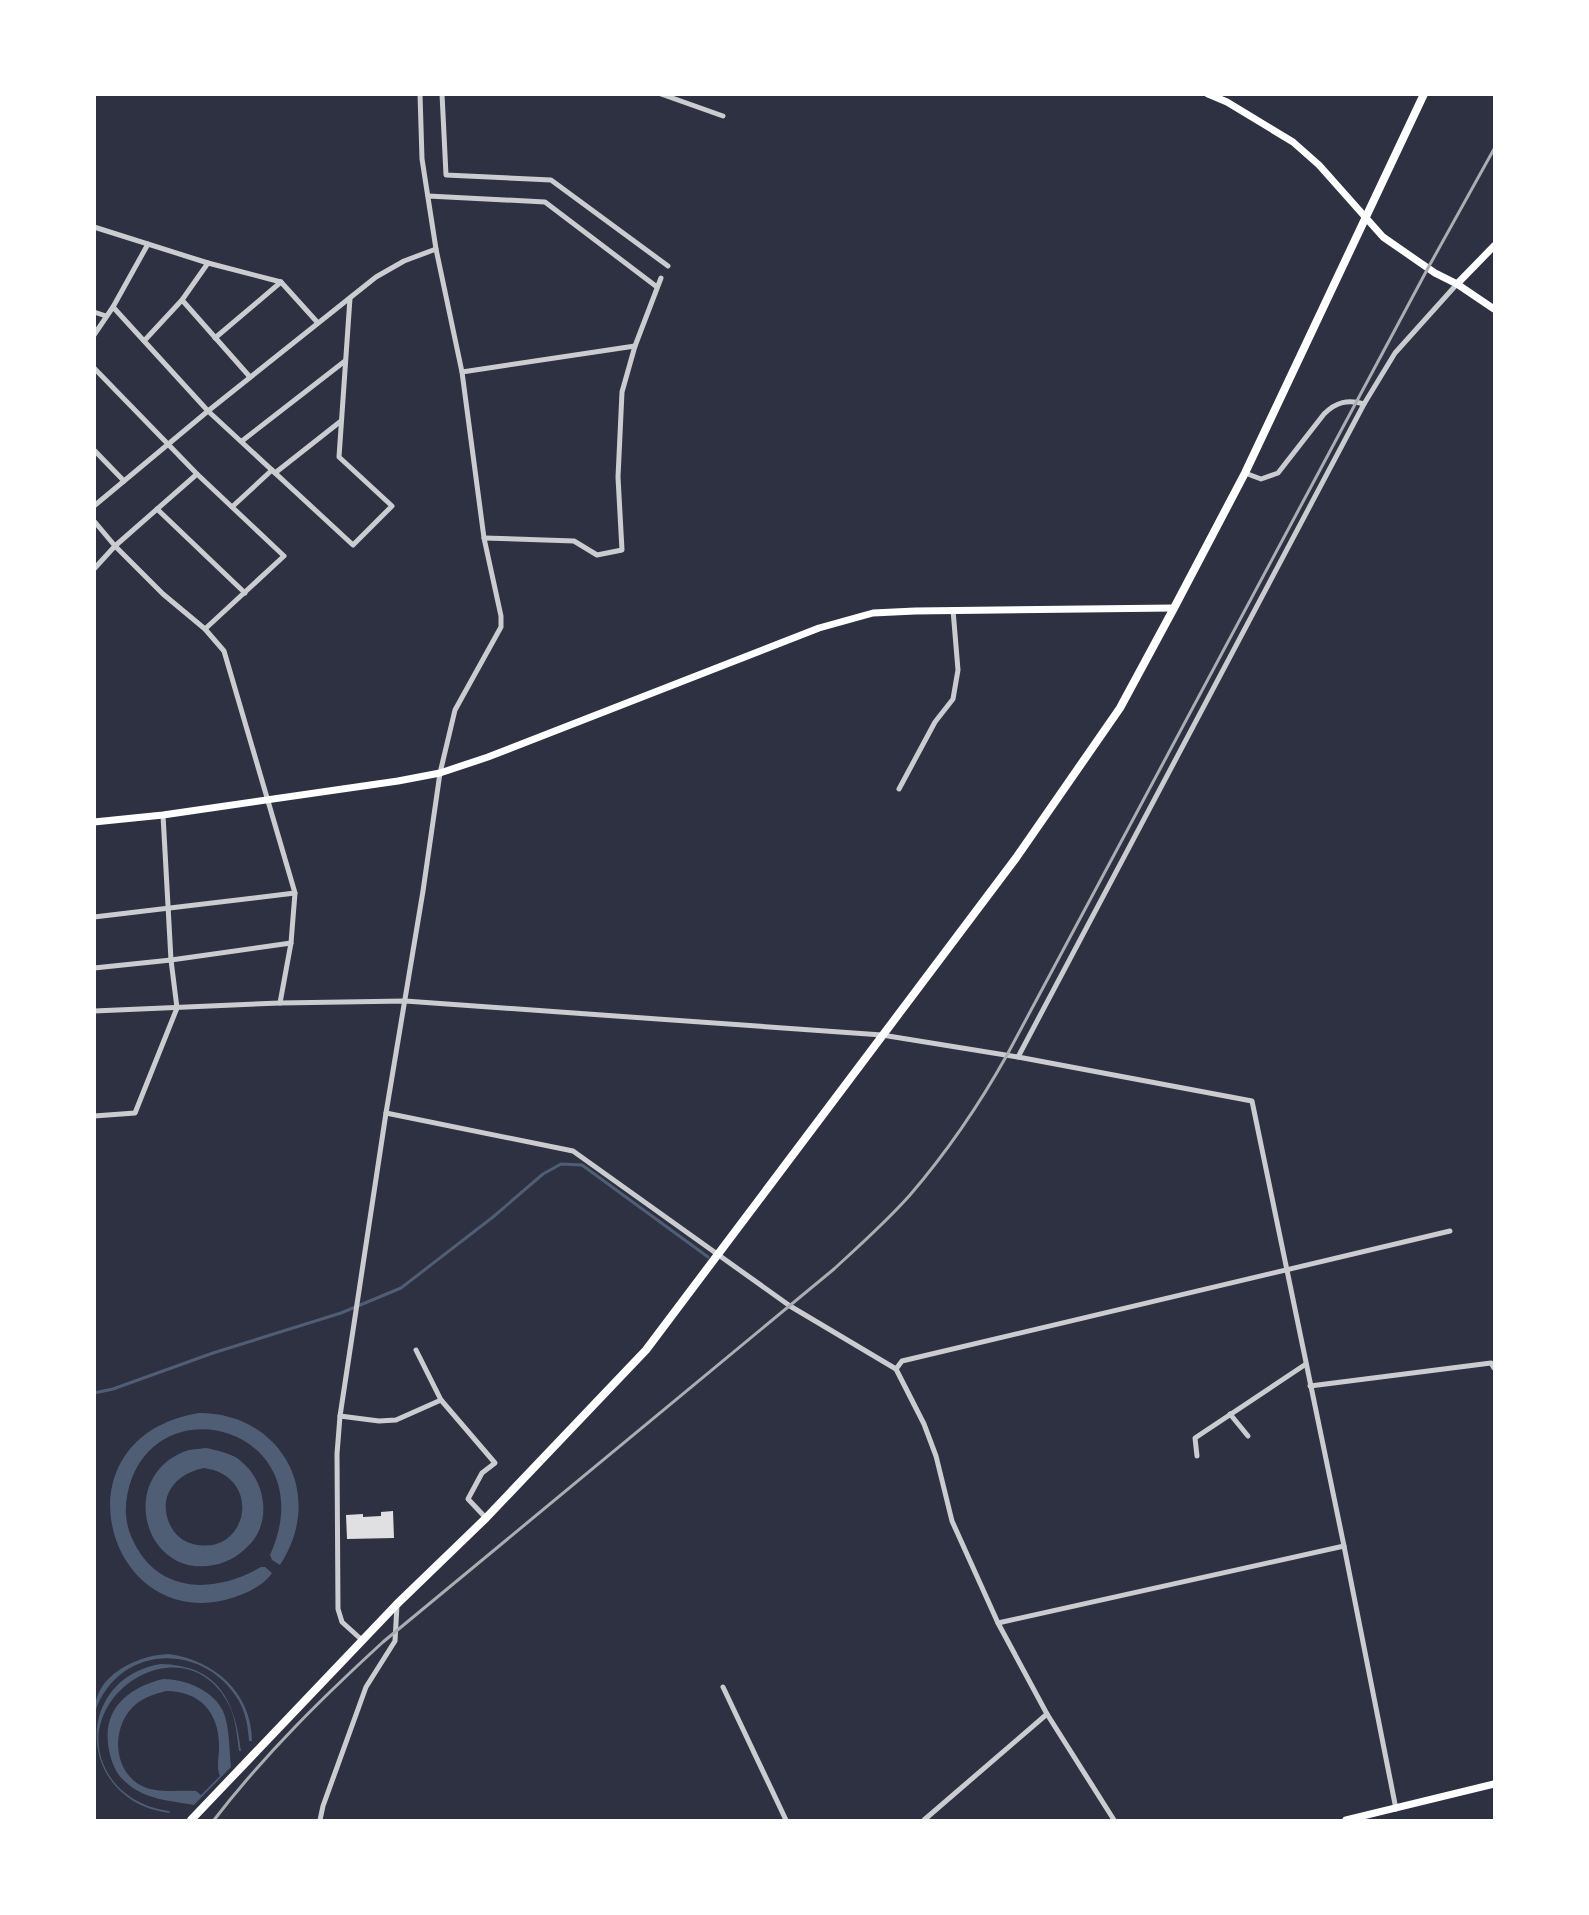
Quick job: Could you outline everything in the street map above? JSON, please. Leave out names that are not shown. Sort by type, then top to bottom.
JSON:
[{"type":"main road","points":[[1208,94],[1227,102],[1293,142],[1319,165],[1383,237],[1435,273],[1457,284],[1494,309]]},
{"type":"main road","points":[[191,1821],[397,1604],[486,1518],[646,1350],[1016,858],[1120,708],[1174,608],[1245,472],[1424,94]]},
{"type":"main road","points":[[1457,284],[1494,246]]},
{"type":"main road","points":[[94,822],[163,815],[440,773],[488,757],[822,627],[873,613],[1174,608]]},
{"type":"main road","points":[[1346,1821],[1494,1784]]},
{"type":"street","points":[[363,1641],[342,1622],[338,1609],[337,1454],[340,1416],[440,773],[455,710],[501,627],[501,616],[484,538],[462,372],[436,249],[422,159],[420,94]]},
{"type":"street","points":[[442,94],[446,175],[551,180],[668,266]]},
{"type":"street","points":[[661,94],[723,116]]},
{"type":"street","points":[[428,196],[545,202],[657,287]]},
{"type":"street","points":[[94,226],[208,263],[281,282],[318,323]]},
{"type":"street","points":[[94,335],[148,244]]},
{"type":"street","points":[[94,507],[208,411],[376,277],[404,261],[436,249]]},
{"type":"street","points":[[144,341],[182,300],[208,263]]},
{"type":"street","points":[[484,538],[574,541],[597,555],[622,550],[618,477],[622,392],[635,346],[661,278]]},
{"type":"street","points":[[215,338],[281,282]]},
{"type":"street","points":[[1018,1057],[1365,404],[1395,352],[1457,284]]},
{"type":"street","points":[[112,307],[208,411],[353,545],[392,506],[339,457],[350,298]]},
{"type":"street","points":[[182,300],[250,377]]},
{"type":"street","points":[[94,312],[106,316]]},
{"type":"street","points":[[462,372],[635,346]]},
{"type":"street","points":[[242,441],[345,360]]},
{"type":"street","points":[[94,368],[197,474],[284,556],[205,628]]},
{"type":"street","points":[[1245,472],[1261,479],[1278,473],[1332,406],[1344,401],[1365,404]]},
{"type":"street","points":[[232,507],[274,471],[341,421]]},
{"type":"street","points":[[94,450],[124,481]]},
{"type":"street","points":[[94,569],[115,546],[197,474]]},
{"type":"street","points":[[157,509],[245,592]]},
{"type":"street","points":[[94,521],[115,546],[163,594],[205,628],[224,651],[295,893],[291,943],[280,1003]]},
{"type":"street","points":[[899,789],[935,722],[953,699],[958,670],[953,610]]},
{"type":"street","points":[[94,1116],[135,1113],[177,1008],[171,960],[163,815]]},
{"type":"street","points":[[94,917],[295,893]]},
{"type":"street","points":[[94,968],[291,943]]},
{"type":"street","points":[[94,1011],[405,1000],[882,1035],[1018,1057],[1252,1101],[1396,1809]]},
{"type":"street","points":[[386,1113],[573,1151],[790,1306],[896,1369],[924,1424],[936,1456],[952,1521],[998,1623],[1047,1714],[1114,1821]]},
{"type":"street","points":[[896,1369],[902,1361],[1450,1231]]},
{"type":"street","points":[[416,1350],[441,1400],[495,1463],[482,1473],[468,1499],[486,1518]]},
{"type":"street","points":[[1310,1386],[1491,1363],[1494,1368]]},
{"type":"street","points":[[1197,1456],[1195,1438],[1306,1364]]},
{"type":"street","points":[[340,1416],[379,1421],[396,1420],[441,1400]]},
{"type":"street","points":[[1230,1414],[1248,1436]]},
{"type":"street","points":[[998,1623],[1344,1546]]},
{"type":"street","points":[[320,1821],[326,1797],[366,1687],[395,1641],[397,1604]]},
{"type":"street","points":[[723,1687],[786,1821]]},
{"type":"street","points":[[924,1821],[1047,1714]]},
{"type":"water","points":[[199,1413],[228,1417],[253,1427],[273,1443],[288,1463],[296,1486],[298,1512],[293,1538],[280,1565],[272,1560],[270,1555],[281,1513],[276,1479],[260,1453],[235,1436],[206,1429],[177,1434],[151,1449],[132,1478],[126,1499],[128,1529],[142,1555],[155,1569],[170,1579],[187,1584],[205,1585],[243,1576],[261,1567],[265,1567],[272,1573],[257,1587],[225,1600],[183,1601],[150,1586],[126,1560],[112,1526],[111,1490],[125,1456],[153,1429]]},
{"type":"water","points":[[206,1448],[235,1457],[250,1471],[261,1490],[262,1523],[252,1542],[230,1560],[214,1565],[190,1565],[171,1557],[156,1543],[148,1524],[146,1504],[150,1483],[163,1465],[183,1452]],"holes":[[[204,1468],[223,1474],[236,1486],[242,1500],[242,1515],[236,1528],[226,1539],[211,1545],[185,1541],[175,1532],[168,1520],[166,1501],[169,1493],[186,1474]]]},
{"type":"water","points":[[169,1654],[201,1663],[227,1682],[238,1694],[245,1708],[252,1741],[249,1741],[246,1721],[239,1701],[224,1681],[205,1668],[184,1660],[162,1658],[141,1663],[122,1673],[106,1690],[95,1712],[102,1687],[120,1670],[144,1658]]},
{"type":"water","points":[[160,1664],[180,1666],[196,1671],[210,1679],[228,1701],[234,1716],[241,1751],[239,1751],[230,1707],[210,1681],[186,1669],[160,1669],[135,1679],[115,1696],[102,1720],[99,1747],[109,1775],[124,1792],[117,1787],[102,1765],[97,1740],[100,1715],[111,1692],[131,1675]]},
{"type":"water","points":[[163,1679],[180,1681],[198,1687],[212,1697],[223,1711],[228,1731],[231,1767],[194,1805],[160,1799],[136,1790],[121,1778],[112,1761],[108,1736],[113,1712],[128,1695]],"holes":[[[166,1691],[178,1692],[198,1700],[212,1715],[216,1725],[220,1776],[201,1795],[196,1791],[160,1791],[140,1785],[124,1768],[120,1757],[118,1746],[122,1723],[136,1704],[143,1699]]]},
{"type":"water","points":[[129,1796],[151,1807],[170,1813],[139,1804]]},
{"type":"building","points":[[393,1511],[394,1538],[347,1539],[346,1515],[381,1516],[381,1512]]},
{"type":"waterway","points":[[94,1393],[113,1389],[213,1353],[341,1313],[401,1288],[493,1217],[543,1174],[561,1164],[582,1165],[708,1257]]},
{"type":"railway","points":[[214,1820],[253,1772],[295,1727],[383,1642],[834,1269],[892,1215],[937,1162],[974,1110],[1007,1055],[1494,149]]}]
